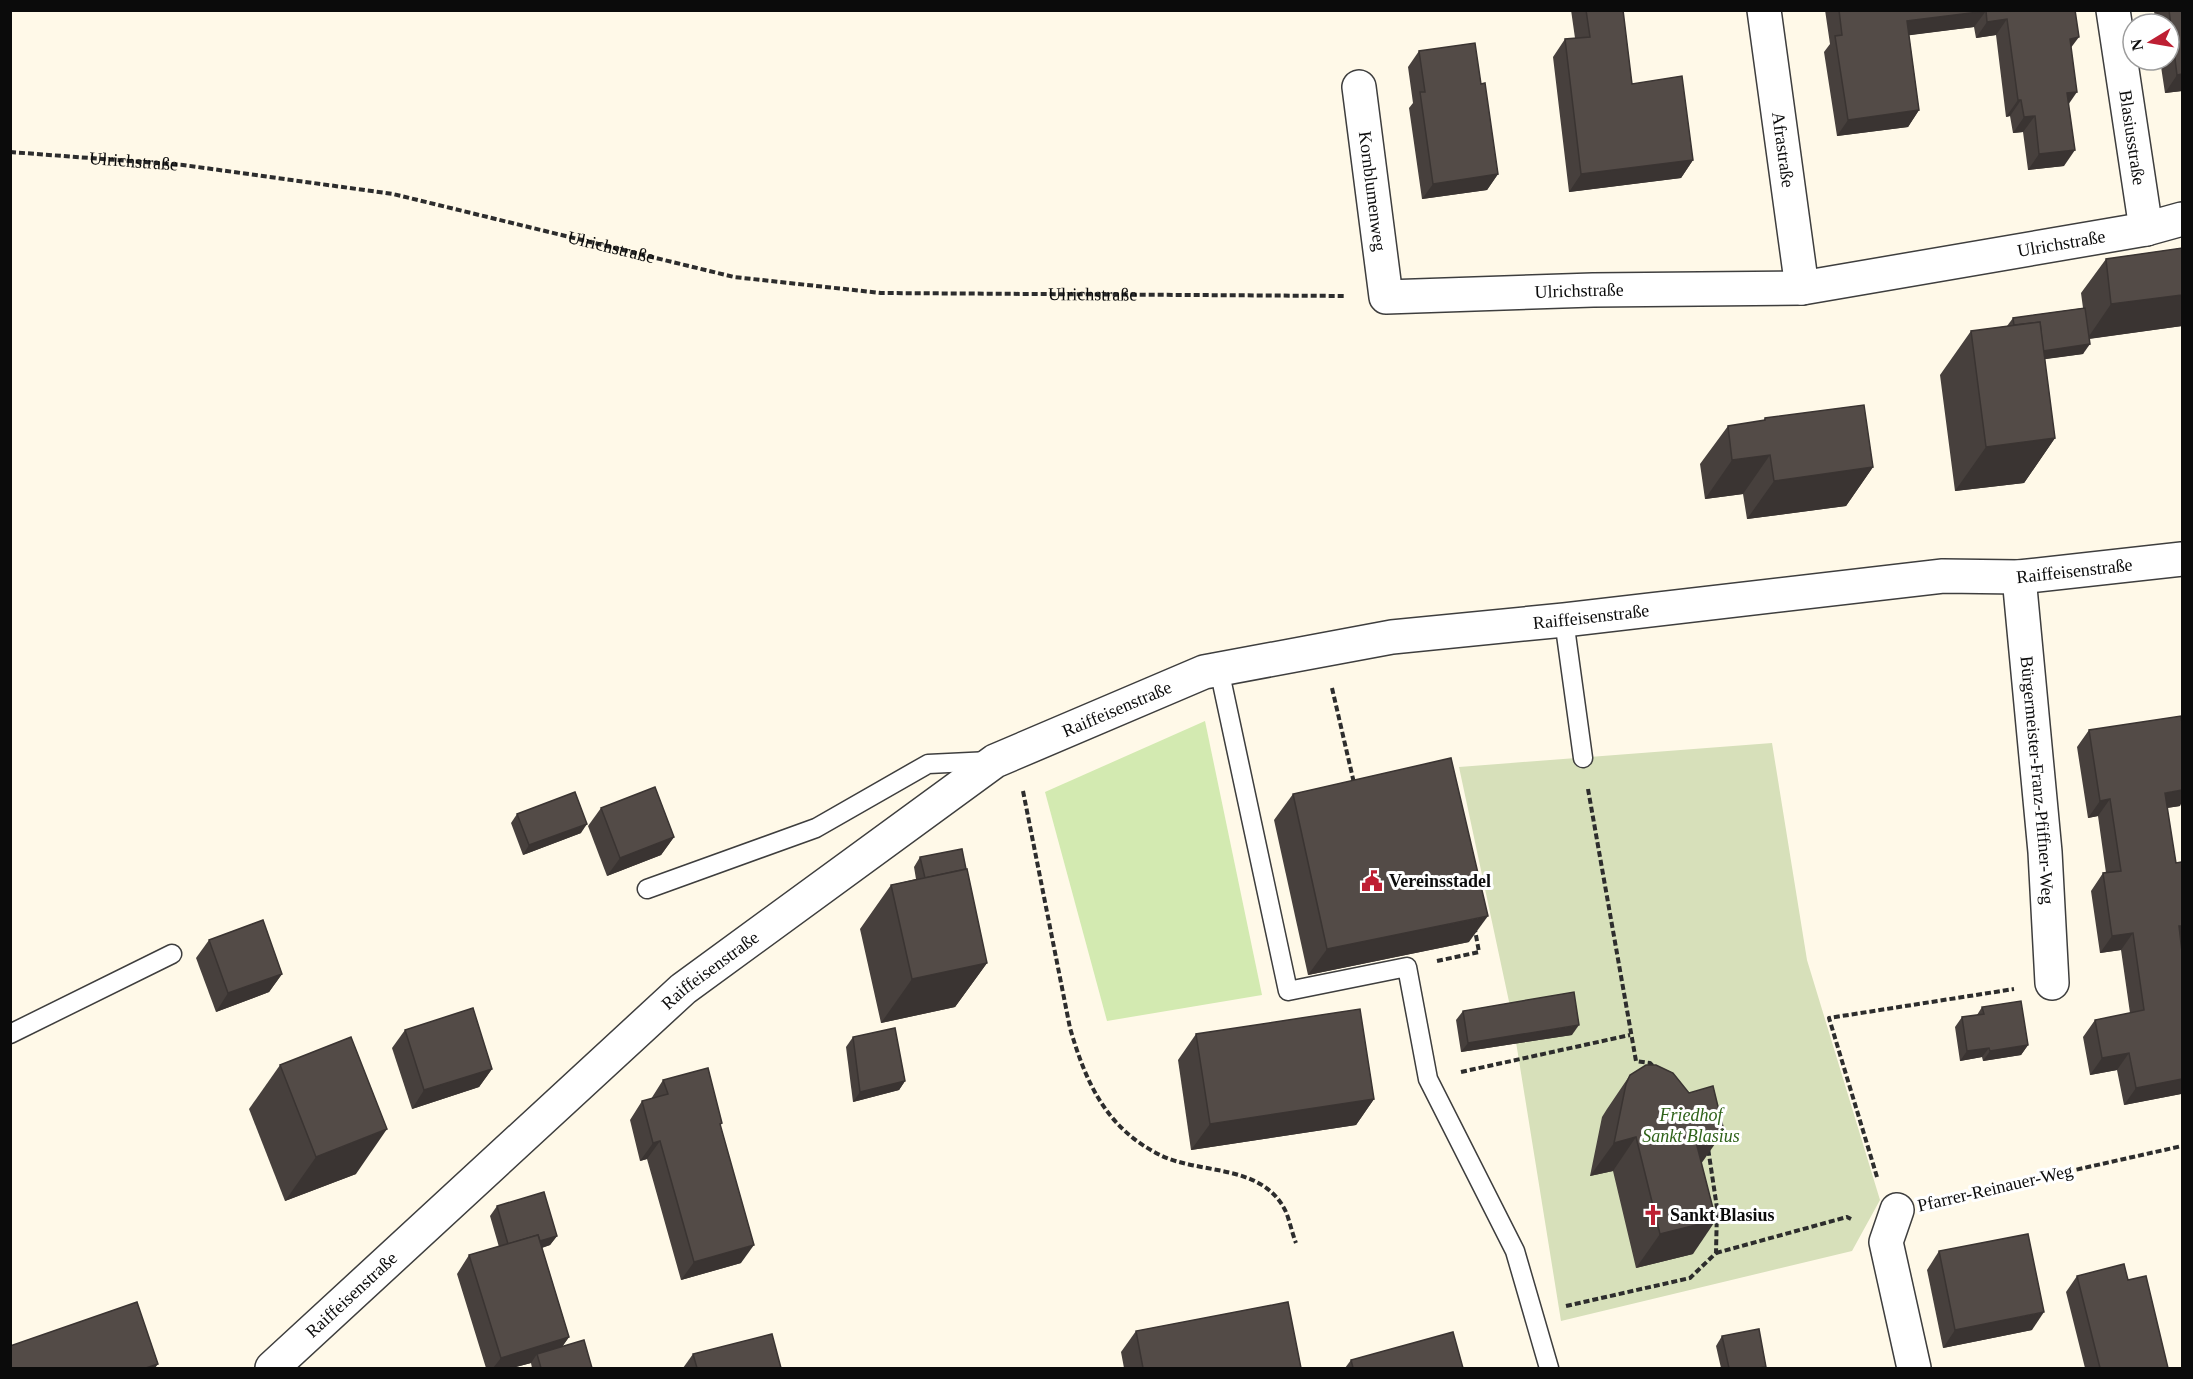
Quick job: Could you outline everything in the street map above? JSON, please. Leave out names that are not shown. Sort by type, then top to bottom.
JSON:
[{"type":"street","name":"Afrastraße","points":[[1764,10],[1802,288]]},
{"type":"street","name":"Blasiusstraße","points":[[2113,10],[2146,229]]},
{"type":"street","name":"Kornblumenweg","points":[[1359,87],[1386,297]]},
{"type":"street","name":"Ulrichstraße","points":[[1386,297],[1593,290],[1802,288],[2146,229],[2182,219]]},
{"type":"street","name":"Raiffeisenstraße","points":[[272,1368],[683,989],[1005,757],[1204,672],[1392,637],[1564,620],[1943,576],[2019,577],[2182,559]]},
{"type":"street","name":"Bürgermeister-Franz-Pfiffner-Weg","points":[[2019,577],[2044,852],[2052,983]]},
{"type":"street","points":[[1891,1225],[1914,1368]]},
{"type":"lane","points":[[1564,620],[1582,758]]},
{"type":"lane","points":[[1219,669],[1288,991],[1407,967],[1428,1079],[1515,1251],[1549,1368]]},
{"type":"lane","points":[[647,889],[816,828],[928,764],[1005,757]]},
{"type":"lane","points":[[10,1034],[172,954]]},
{"type":"path","name":"Ulrichstraße","points":[[10,152],[183,165],[393,194],[734,277],[881,293],[1386,297]]},
{"type":"path","points":[[1324,650],[1355,789]]},
{"type":"path","points":[[1005,757],[1070,1028],[1081,1066],[1103,1109],[1126,1132],[1161,1155],[1195,1166],[1238,1173],[1266,1187],[1285,1210],[1296,1243]]},
{"type":"path","points":[[1582,758],[1636,1061],[1650,1063],[1658,1070]]},
{"type":"path","points":[[1407,967],[1479,952],[1473,919]]},
{"type":"path","points":[[1533,1314],[1690,1278],[1716,1253],[1848,1217],[1891,1225],[1829,1018],[2052,983]]},
{"type":"path","points":[[1428,1079],[1630,1035]]},
{"type":"path","points":[[1707,1145],[1717,1208],[1716,1253]]},
{"type":"path","name":"Pfarrer-Reinauer-Weg","points":[[1891,1225],[2182,1146]]},
{"type":"green space","points":[[1205,721],[1262,995],[1107,1021],[1045,792]]},
{"type":"green space","name":"Friedhof Sankt Blasius","points":[[1772,743],[1807,960],[1880,1200],[1852,1251],[1561,1321],[1511,1011],[1459,767]]},
{"type":"building","points":[[1586,10],[1623,10],[1632,84],[1682,76],[1693,160],[1581,174],[1565,39],[1590,37]]},
{"type":"building","points":[[1839,10],[2075,10],[2079,37],[2070,39],[2077,92],[2067,93],[2075,150],[2039,154],[2035,116],[2024,117],[2021,100],[2018,100],[2007,19],[1987,22],[1986,11],[1907,21],[1919,110],[1848,120],[1835,36],[1842,35]]},
{"type":"building","points":[[2169,10],[2182,10],[2182,74],[2177,75],[2177,72],[2181,72],[2181,12],[2169,12]]},
{"type":"building","points":[[1475,43],[1481,84],[1485,83],[1498,174],[1433,184],[1420,92],[1425,92],[1419,51]]},
{"type":"building","points":[[2182,248],[2182,295],[2111,304],[2106,259]]},
{"type":"building","points":[[2085,308],[2090,344],[2043,351],[2040,322],[2014,325],[2013,318]]},
{"type":"building","points":[[2040,322],[2055,438],[1986,447],[1971,331]]},
{"type":"building","points":[[1864,405],[1873,467],[1774,481],[1770,455],[1732,460],[1728,426],[1765,420],[1765,418]]},
{"type":"building","points":[[2181,716],[2182,790],[2165,793],[2176,863],[2182,862],[2182,926],[2179,926],[2182,952],[2182,1079],[2136,1088],[2129,1053],[2102,1058],[2095,1020],[2144,1010],[2133,933],[2112,936],[2103,873],[2121,871],[2110,799],[2100,801],[2089,730]]},
{"type":"building","name":"Vereinsstadel","points":[[1451,758],[1488,916],[1327,949],[1293,794]]},
{"type":"building","points":[[655,787],[674,837],[620,858],[601,808]]},
{"type":"building","points":[[575,792],[587,824],[529,845],[517,814]]},
{"type":"building","points":[[962,849],[966,869],[925,878],[920,857]]},
{"type":"building","points":[[967,869],[987,963],[912,979],[891,885]]},
{"type":"building","points":[[263,920],[282,974],[228,993],[209,940]]},
{"type":"building","points":[[1574,992],[1579,1025],[1468,1043],[1463,1011]]},
{"type":"building","points":[[2021,1001],[2028,1045],[1990,1051],[1989,1048],[1967,1051],[1962,1017],[1984,1014],[1982,1007]]},
{"type":"building","points":[[473,1008],[492,1069],[424,1090],[405,1030]]},
{"type":"building","points":[[1360,1009],[1374,1099],[1210,1124],[1196,1034]]},
{"type":"building","points":[[895,1028],[905,1081],[860,1092],[853,1037]]},
{"type":"building","points":[[351,1037],[387,1129],[316,1157],[280,1065]]},
{"type":"building","points":[[1646,1065],[1656,1065],[1673,1073],[1689,1093],[1713,1086],[1724,1131],[1695,1138],[1716,1220],[1660,1234],[1636,1137],[1614,1143],[1626,1084],[1630,1075]]},
{"type":"building","points":[[708,1068],[722,1123],[720,1124],[754,1245],[694,1262],[660,1141],[653,1143],[642,1101],[668,1094],[663,1080]]},
{"type":"building","points":[[544,1192],[557,1236],[540,1241],[538,1235],[508,1244],[497,1206]]},
{"type":"building","points":[[2028,1234],[2044,1312],[1955,1330],[1939,1251]]},
{"type":"building","points":[[538,1235],[569,1337],[501,1358],[469,1255]]},
{"type":"building","points":[[2124,1264],[2128,1280],[2146,1276],[2168,1368],[2100,1368],[2077,1276]]},
{"type":"building","points":[[137,1302],[158,1364],[146,1368],[10,1368],[10,1346]]},
{"type":"building","points":[[1288,1302],[1301,1368],[1143,1368],[1136,1331]]},
{"type":"building","points":[[1759,1329],[1766,1367],[1729,1368],[1722,1336]]},
{"type":"building","points":[[1453,1332],[1463,1368],[1353,1368],[1351,1360]]},
{"type":"building","points":[[772,1334],[781,1368],[697,1368],[693,1354]]},
{"type":"building","points":[[584,1340],[592,1368],[541,1368],[537,1354]]},
{"type":"place","name":"Vereinsstadel","points":[[1372,881]]},
{"type":"place","name":"Sankt Blasius","points":[[1653,1215]]}]
